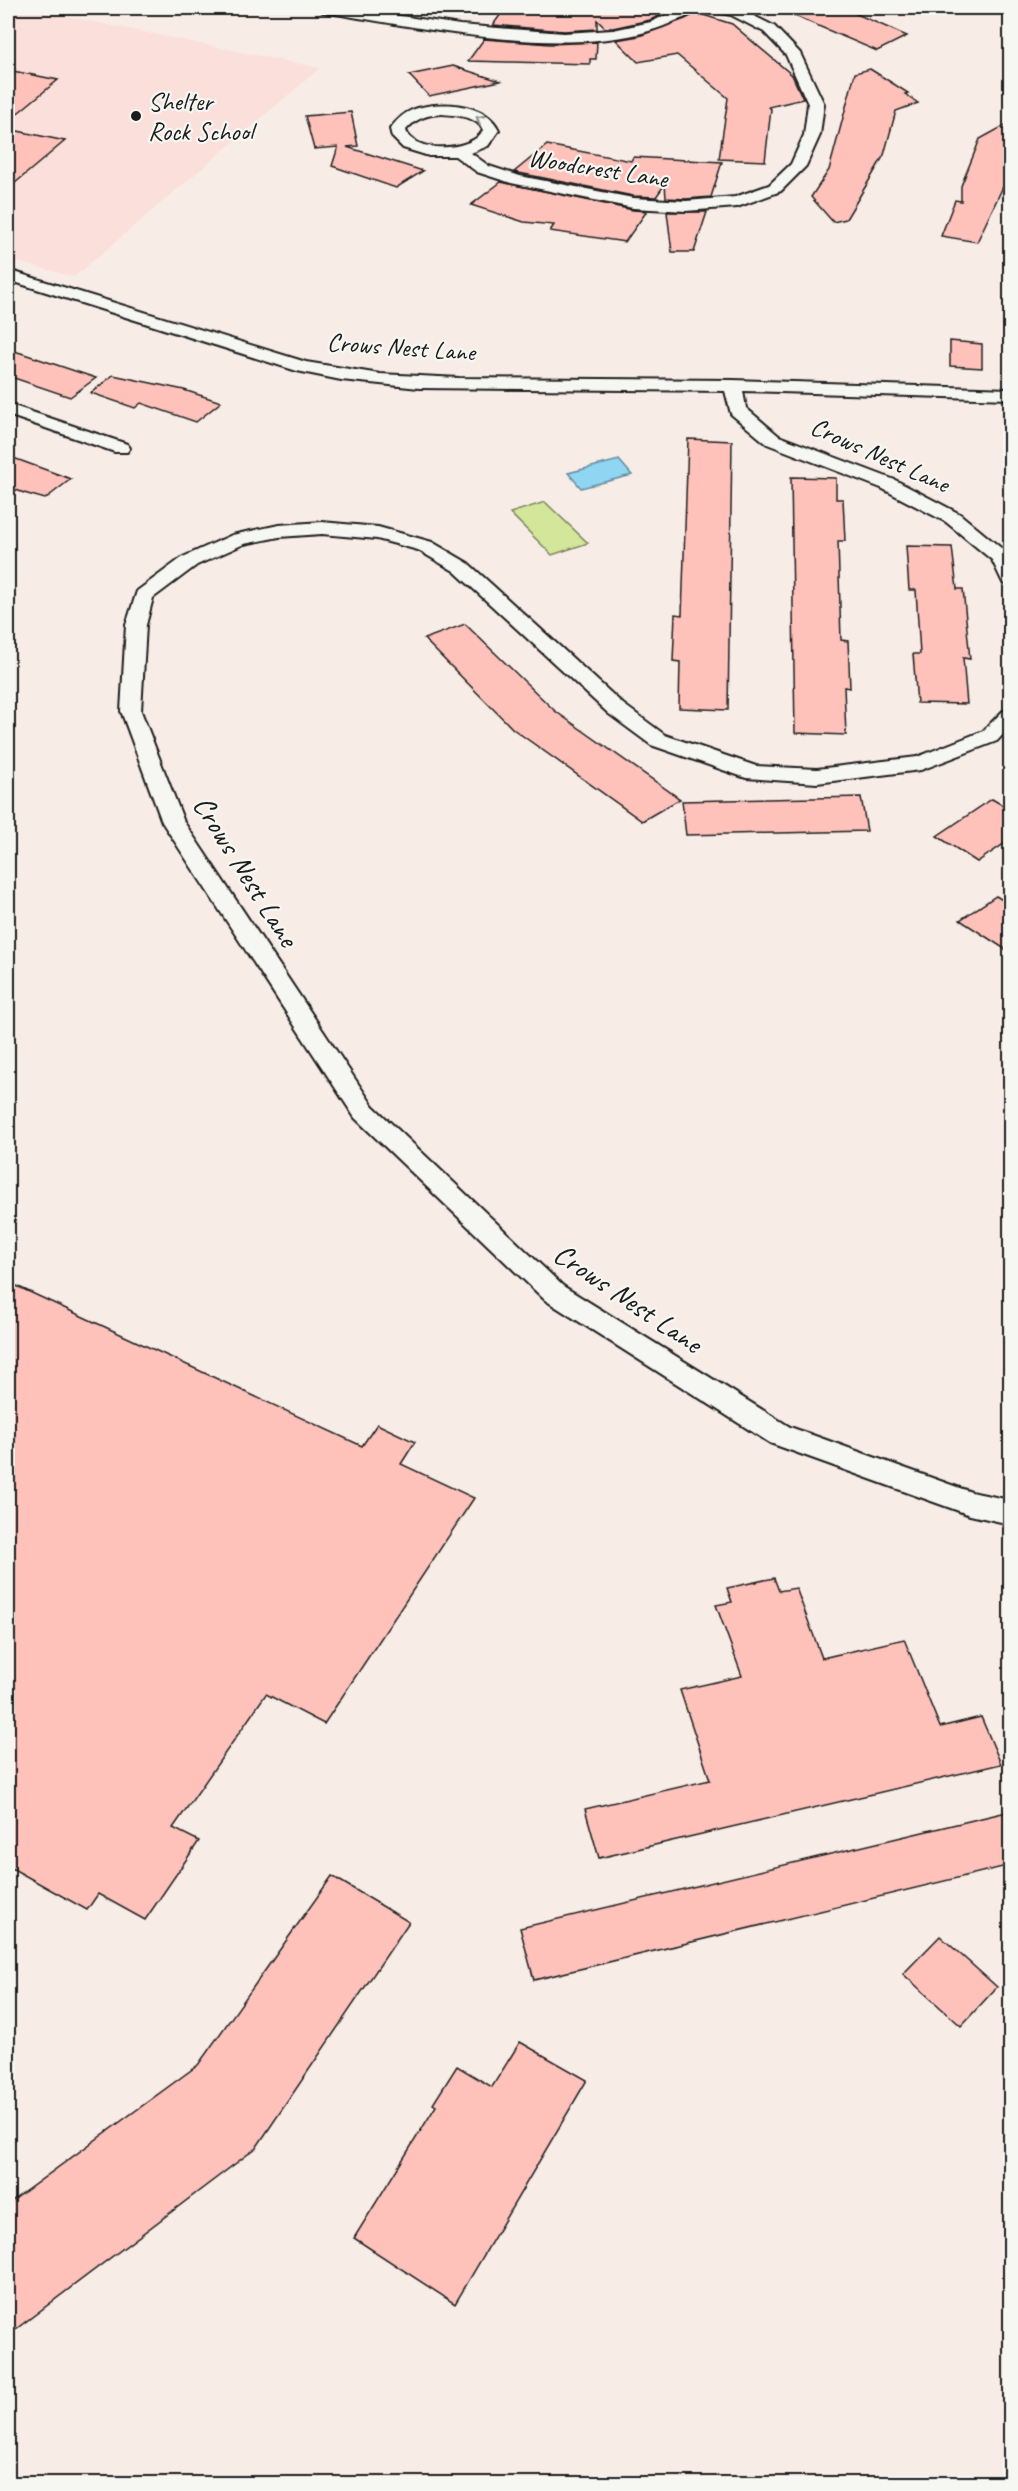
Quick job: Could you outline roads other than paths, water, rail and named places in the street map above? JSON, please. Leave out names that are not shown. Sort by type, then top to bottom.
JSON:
[{"type":"street","points":[[322,8],[473,29],[565,38],[646,30],[671,21],[691,8]]},
{"type":"street","points":[[414,8],[473,29]]},
{"type":"street","name":"Woodcrest Lane","points":[[459,151],[473,148],[488,139],[491,130],[488,123],[468,112],[442,110],[410,117],[399,129],[400,137],[408,145],[445,153],[459,151],[483,169],[517,180],[633,203],[686,206],[737,202],[776,188],[798,166],[812,135],[816,104],[793,53],[769,29],[735,12],[715,8]]},
{"type":"street","name":"Crows Nest Lane","points":[[8,275],[303,367],[350,378],[407,382],[733,385],[1011,394]]},
{"type":"street","name":"Crows Nest Lane","points":[[733,385],[737,410],[772,440],[888,484],[953,518],[1000,557],[1011,579]]},
{"type":"street","points":[[8,409],[121,447]]},
{"type":"street","name":"Crows Nest Lane","points":[[1011,716],[990,736],[921,763],[817,776],[754,773],[658,740],[616,709],[461,567],[434,551],[425,546],[378,533],[322,528],[279,531],[239,539],[189,561],[144,595],[136,625],[130,711],[173,822],[364,1112],[554,1293],[780,1435],[970,1503],[1011,1512]]},
{"type":"water","points":[[619,460],[632,475],[581,488],[568,473]]},
{"type":"place","name":"Shelter Rock School","points":[[136,116]]}]
